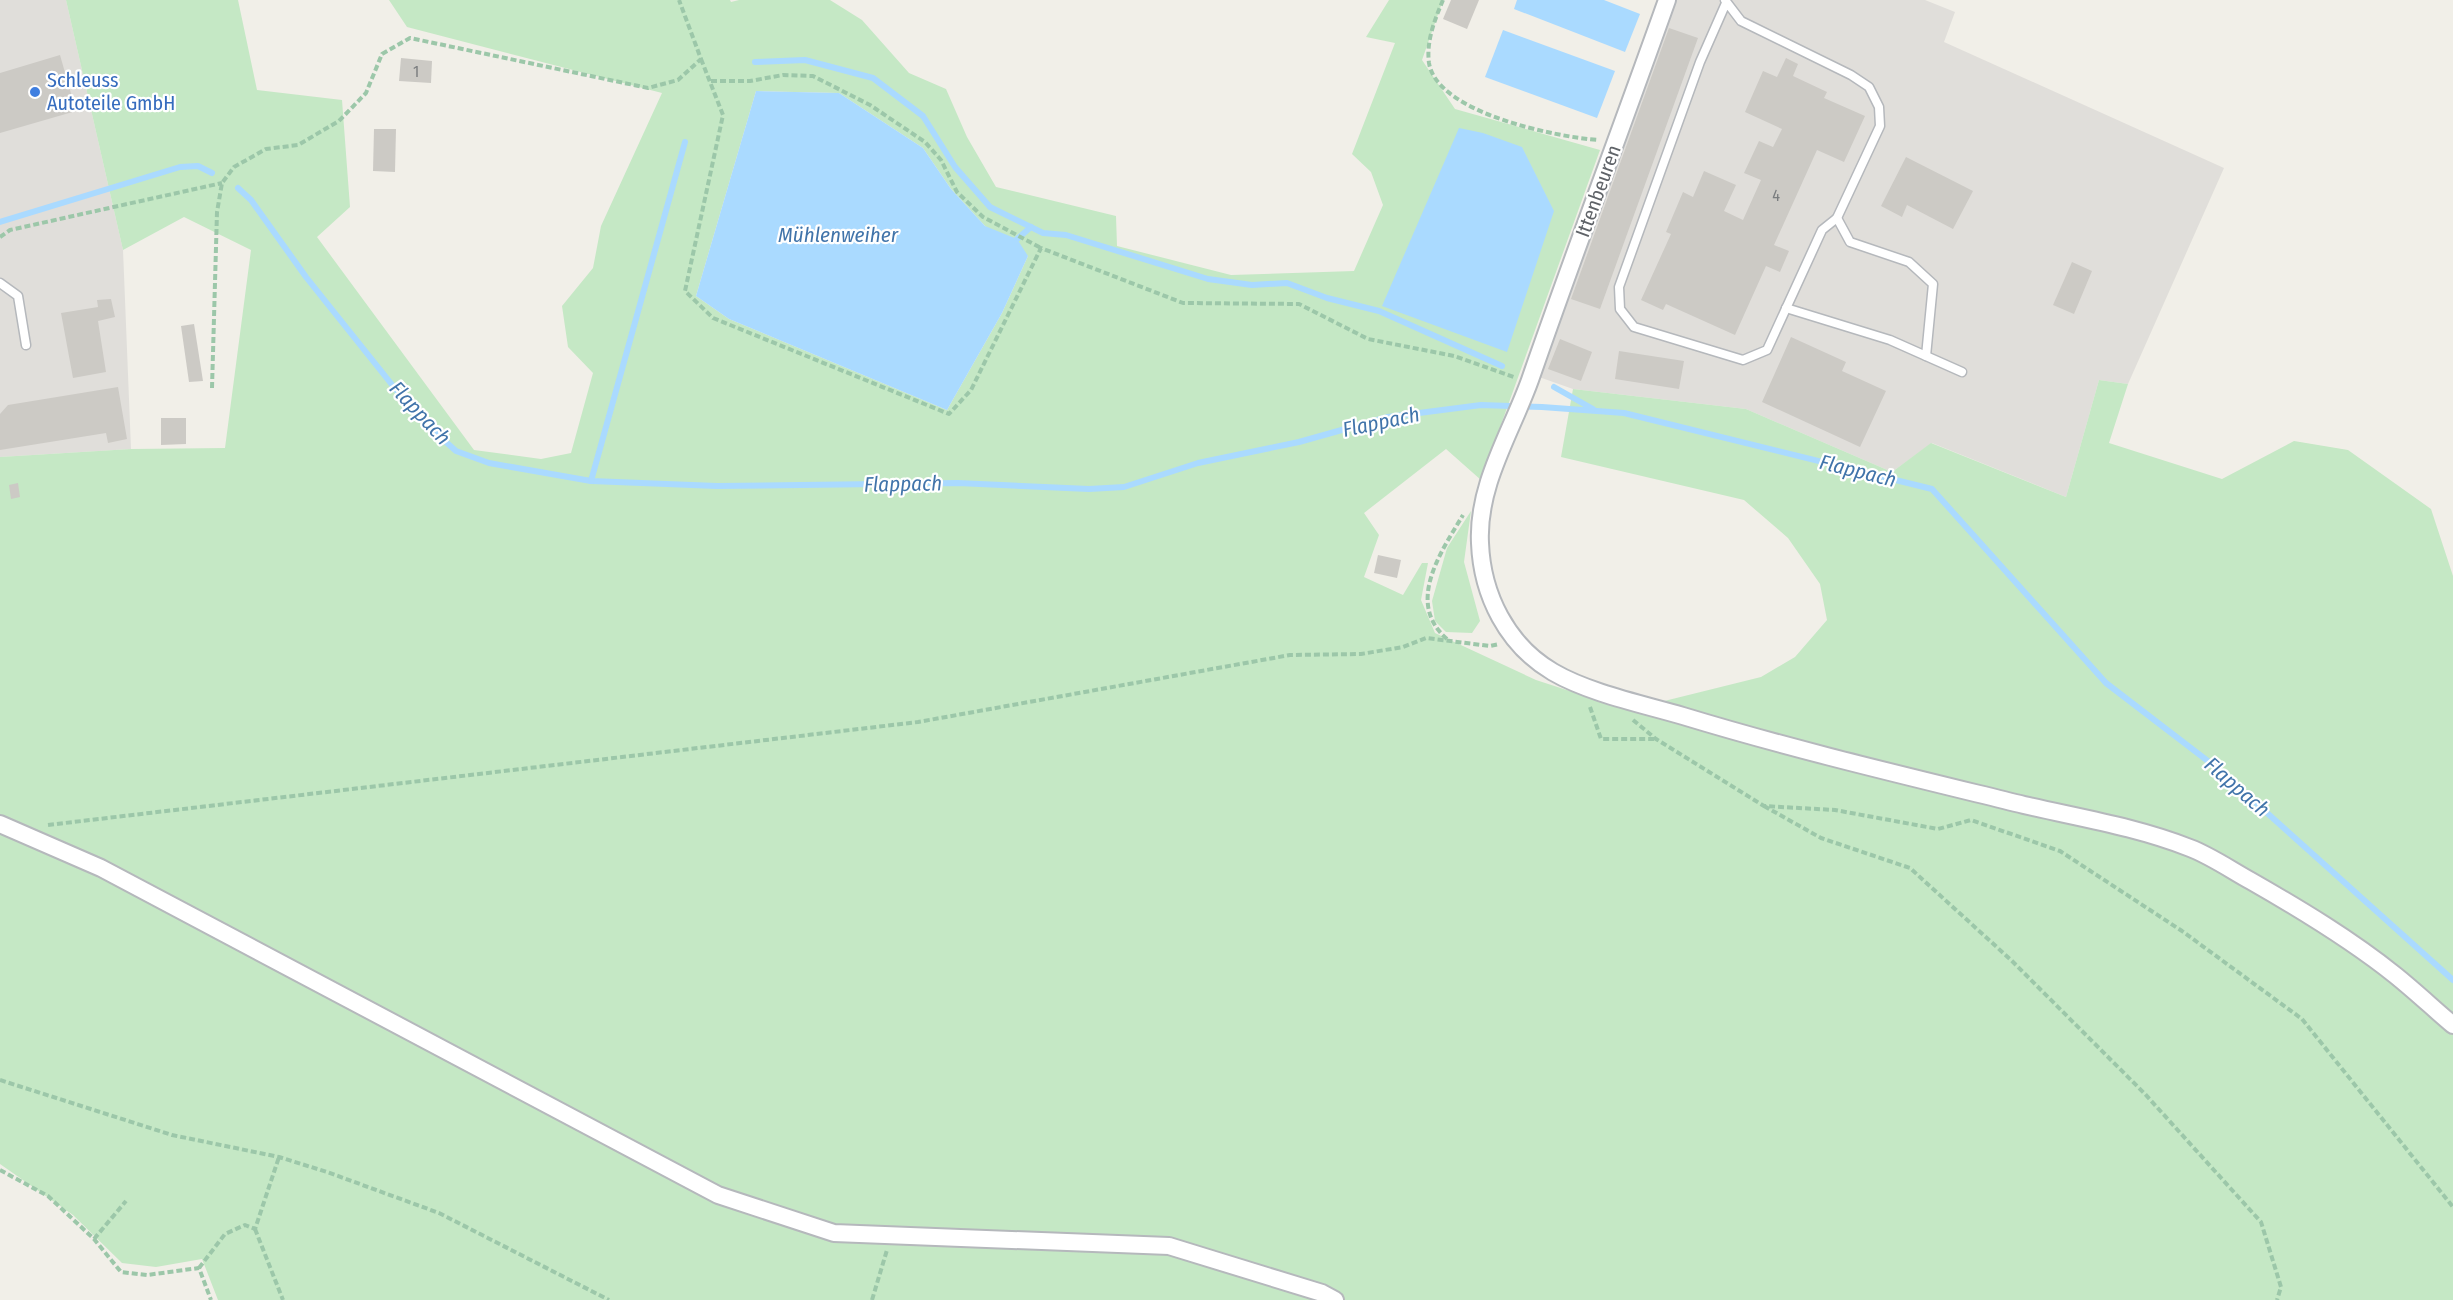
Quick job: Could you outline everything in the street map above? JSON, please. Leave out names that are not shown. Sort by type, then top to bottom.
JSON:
[{"type":"street","name":"Ittenbeuren","points":[[1667,0],[1527,388],[1484,493],[1480,542],[1486,590],[1499,617],[1512,634],[1539,662],[1555,673],[1601,692],[1735,732],[1842,760],[2042,809],[2140,830],[2194,849],[2307,913],[2393,973],[2453,1025]]},
{"type":"street","points":[[7,827],[101,868],[718,1196],[834,1233],[1169,1246],[1322,1293],[1335,1300]]},
{"type":"lane","points":[[1725,2],[1741,21],[1851,75],[1869,87],[1879,106],[1880,126],[1837,218],[1822,230],[1767,350],[1743,360],[1634,327],[1620,309],[1618,287],[1700,62],[1725,2]]},
{"type":"lane","points":[[1837,218],[1850,242],[1909,262],[1933,284],[1926,356]]},
{"type":"lane","points":[[0,284],[18,296],[26,345]]},
{"type":"lane","points":[[1786,308],[1890,340],[1962,372]]},
{"type":"path","points":[[679,0],[723,115],[685,291],[712,318],[949,414],[971,390],[1041,248]]},
{"type":"path","points":[[1443,0],[1432,26],[1429,64],[1441,85],[1467,106],[1516,124],[1582,139],[1616,142]]},
{"type":"path","points":[[212,388],[217,212],[222,183],[234,166],[266,149],[298,145],[339,121],[366,93],[382,54],[410,38],[648,88],[678,80],[701,59]]},
{"type":"path","points":[[711,81],[752,80],[783,75],[813,76],[870,105],[926,142],[940,160],[957,192],[983,217],[1041,248],[1183,303],[1299,304],[1368,339],[1454,356],[1527,388]]},
{"type":"path","points":[[0,237],[10,230],[222,183]]},
{"type":"path","points":[[1448,640],[1433,624],[1428,608],[1427,591],[1433,571],[1464,513]]},
{"type":"path","points":[[7,827],[918,722],[1290,655],[1360,654],[1403,647],[1426,638],[1490,646],[1505,642],[1512,634]]},
{"type":"path","points":[[1581,683],[1601,739],[1656,739]]},
{"type":"path","points":[[1626,699],[1622,711],[1656,739],[1764,806],[1821,838],[1910,868],[2012,960],[2145,1094],[2261,1222],[2281,1287],[2277,1300]]},
{"type":"path","points":[[1764,806],[1835,810],[1938,828],[1971,820],[2060,851],[2182,931],[2302,1019],[2453,1207]]},
{"type":"path","points":[[0,1080],[172,1136],[279,1157],[327,1172],[439,1214],[609,1300]]},
{"type":"path","points":[[279,1157],[255,1229],[283,1300]]},
{"type":"path","points":[[0,1170],[48,1196],[94,1239],[121,1272],[147,1275],[199,1268],[225,1234],[245,1226],[255,1229]]},
{"type":"path","points":[[94,1239],[126,1202]]},
{"type":"path","points":[[873,1300],[891,1235]]},
{"type":"path","points":[[199,1268],[211,1300]]},
{"type":"shaded area","points":[[0,0],[66,0],[123,250],[131,449],[0,457]]},
{"type":"shaded area","points":[[1677,0],[1925,0],[1955,12],[1944,42],[2224,168],[2128,384],[2099,380],[2066,497],[1932,443],[1892,472],[1746,409],[1573,389],[1539,377]]},
{"type":"green space","points":[[66,0],[238,0],[257,90],[342,100],[350,207],[317,237],[474,450],[541,459],[571,453],[593,373],[568,347],[562,306],[593,268],[601,226],[662,93],[407,27],[389,0],[730,0],[731,2],[739,0],[830,0],[862,20],[909,73],[946,89],[967,137],[996,187],[1116,216],[1117,246],[1231,275],[1354,271],[1383,205],[1371,172],[1352,154],[1395,43],[1366,37],[1389,0],[1443,0],[1422,60],[1455,109],[1600,150],[1481,480],[1446,449],[1364,513],[1379,535],[1364,577],[1403,595],[1422,563],[1428,563],[1421,600],[1435,633],[1536,680],[1628,710],[1761,677],[1795,657],[1827,620],[1820,584],[1788,538],[1744,500],[1561,457],[1573,389],[1746,409],[1892,472],[1931,443],[2066,497],[2099,380],[2128,384],[2109,443],[2222,479],[2294,441],[2348,450],[2431,509],[2453,576],[2453,1300],[218,1300],[202,1259],[156,1267],[122,1263],[73,1215],[0,1164],[0,457],[131,449],[225,448],[251,250],[184,217],[123,250]],"holes":[[[756,91],[839,93],[923,148],[951,189],[985,226],[1028,256],[1002,313],[947,410],[729,319],[696,296]]]},
{"type":"green space","points":[[1471,511],[1464,562],[1480,621],[1472,633],[1446,632],[1435,621],[1432,601],[1447,548]]},
{"type":"water","points":[[1517,0],[1604,0],[1640,14],[1625,52],[1514,9]]},
{"type":"water","points":[[1503,30],[1615,71],[1597,118],[1485,77]]},
{"type":"water","name":"Mühlenweiher","points":[[756,91],[839,93],[923,148],[951,189],[985,226],[1017,239],[1028,256],[1002,313],[947,410],[729,319],[696,296]]},
{"type":"water","points":[[1459,128],[1483,133],[1522,147],[1554,211],[1507,352],[1382,306]]},
{"type":"building","points":[[1451,0],[1479,0],[1467,29],[1443,19]]},
{"type":"building","points":[[1669,28],[1698,38],[1600,309],[1571,299]]},
{"type":"building","name":"Schleuss Autoteile GmbH","points":[[60,55],[76,111],[0,133],[0,73]]},
{"type":"building","points":[[401,58],[432,61],[431,83],[399,81]]},
{"type":"building","points":[[1786,58],[1798,64],[1793,76],[1827,92],[1824,98],[1865,116],[1844,162],[1817,150],[1774,245],[1789,251],[1780,272],[1766,266],[1735,335],[1666,304],[1663,310],[1641,300],[1671,234],[1666,232],[1683,192],[1693,197],[1704,171],[1736,185],[1724,211],[1743,220],[1761,180],[1744,173],[1759,141],[1773,147],[1782,129],[1745,112],[1763,71],[1777,77]]},
{"type":"building","points":[[374,129],[396,129],[395,172],[373,171]]},
{"type":"building","points":[[1906,157],[1973,191],[1953,229],[1907,205],[1902,217],[1881,206]]},
{"type":"building","points":[[2072,262],[2092,271],[2074,314],[2053,305]]},
{"type":"building","points":[[111,299],[115,317],[98,321],[106,372],[73,378],[61,313],[98,307],[97,300]]},
{"type":"building","points":[[194,324],[203,381],[189,382],[181,326]]},
{"type":"building","points":[[1791,337],[1846,362],[1842,371],[1886,391],[1860,447],[1762,402]]},
{"type":"building","points":[[1560,339],[1592,352],[1581,381],[1548,369]]},
{"type":"building","points":[[1619,351],[1684,361],[1679,389],[1615,379]]},
{"type":"building","points":[[118,387],[127,439],[108,443],[106,433],[0,450],[0,414],[8,405]]},
{"type":"building","points":[[161,418],[186,418],[186,444],[161,445]]},
{"type":"building","points":[[18,483],[20,497],[11,499],[9,485]]},
{"type":"building","points":[[1378,555],[1401,560],[1397,578],[1374,573]]},
{"type":"waterway","points":[[755,62],[805,60],[873,78],[923,116],[955,167],[990,207],[1043,233],[1066,235],[1208,279],[1252,285],[1287,283],[1327,298],[1379,311],[1502,366]]},
{"type":"waterway","points":[[591,481],[685,142]]},
{"type":"waterway","name":"Flappach","points":[[0,222],[180,167],[198,166],[212,173]]},
{"type":"waterway","name":"Flappach","points":[[238,188],[251,200],[306,277],[417,416],[456,451],[489,463],[591,481],[717,486],[958,483],[1089,489],[1124,487],[1198,463],[1299,442],[1388,417],[1481,405],[1624,413],[1932,489],[2106,683],[2217,768],[2453,980]]},
{"type":"waterway","points":[[1017,239],[1031,227]]},
{"type":"waterway","points":[[1554,387],[1593,409]]},
{"type":"place","name":"Schleuss Autoteile GmbH","points":[[35,92]]}]
